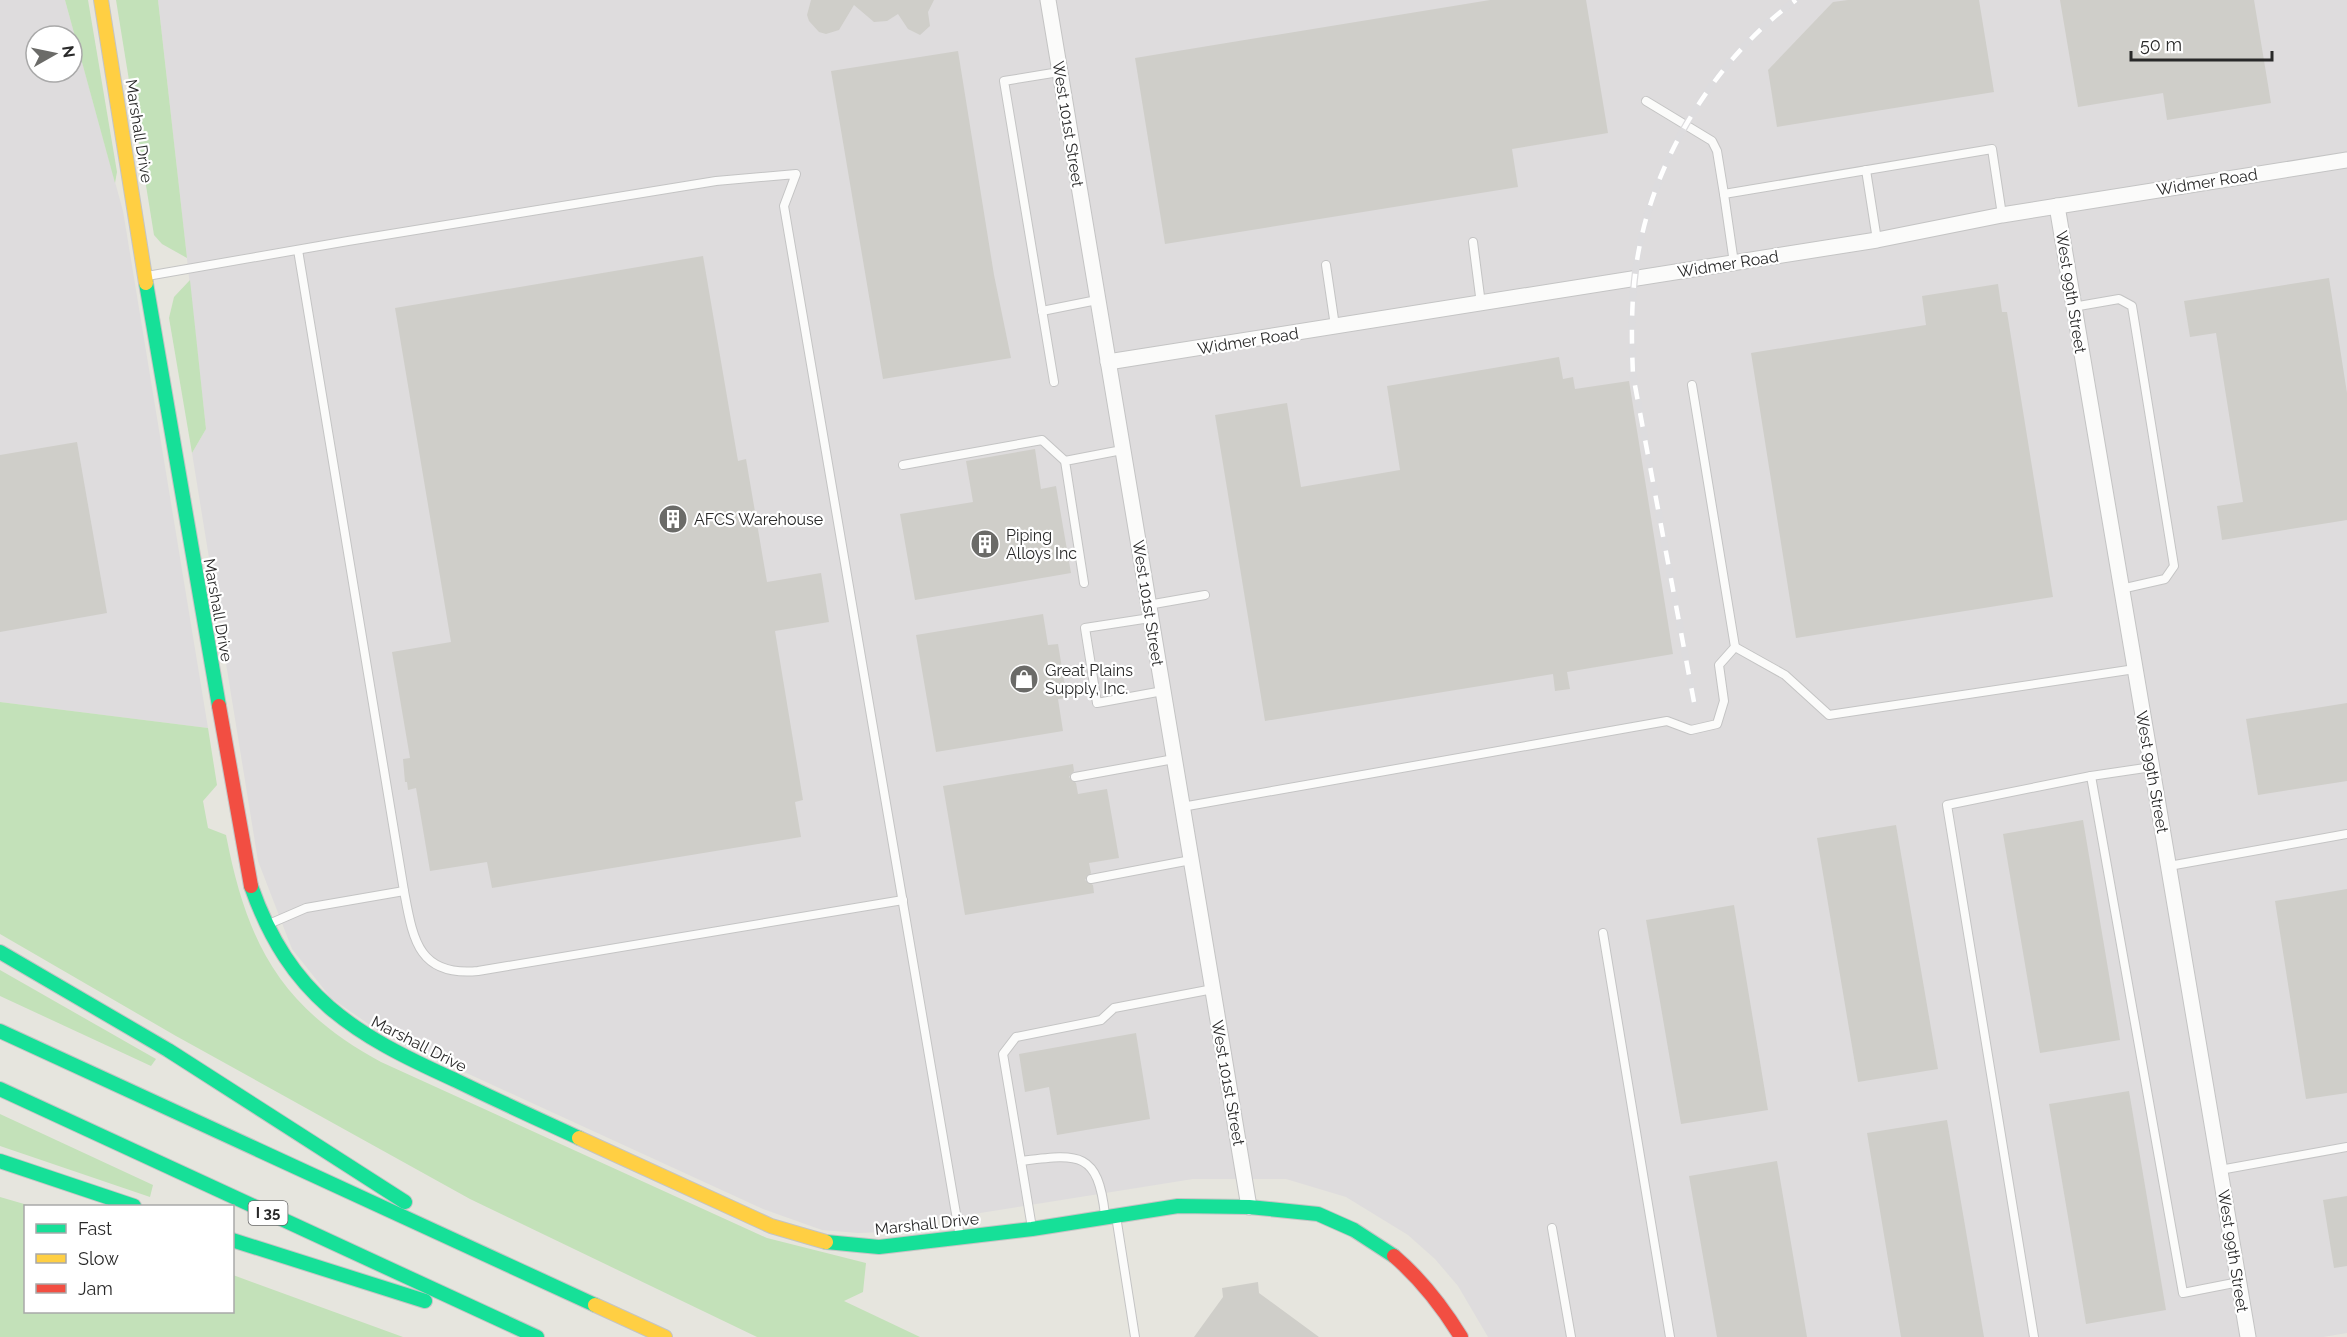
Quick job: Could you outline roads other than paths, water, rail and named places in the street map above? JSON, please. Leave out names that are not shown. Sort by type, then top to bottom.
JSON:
[{"type":"main road","name":"Marshall Drive","points":[[101,0],[145,277],[246,866],[257,907],[278,949],[302,983],[326,1008],[367,1038],[771,1226],[807,1238],[844,1246],[879,1247],[960,1238],[1178,1206],[1249,1207],[1318,1214],[1354,1230],[1385,1249],[1418,1277],[1442,1306],[1461,1337]]},
{"type":"main road","points":[[0,952],[168,1050],[489,1257]]},
{"type":"main road","points":[[0,1032],[665,1337]]},
{"type":"main road","name":"I 35","points":[[0,1089],[536,1337]]},
{"type":"main road","points":[[3,1163],[131,1205]]},
{"type":"main road","points":[[234,1241],[536,1337]]},
{"type":"street","name":"West 101st Street","points":[[1047,0],[1249,1207]]},
{"type":"street","name":"Widmer Road","points":[[1108,362],[1335,328],[1877,240],[2002,215],[2347,160]]},
{"type":"street","name":"West 99th Street","points":[[2057,206],[2248,1337]]},
{"type":"lane","points":[[1054,382],[1004,81],[1059,72]]},
{"type":"lane","points":[[1646,101],[1712,141],[1717,151],[1734,263]]},
{"type":"lane","points":[[1724,194],[1992,149],[2002,215]]},
{"type":"lane","points":[[1866,170],[1877,240]]},
{"type":"lane","points":[[145,277],[716,181],[796,174],[784,206],[960,1238]]},
{"type":"lane","points":[[1473,242],[1481,304]]},
{"type":"lane","points":[[298,250],[404,891],[412,933],[420,951],[442,968],[462,972],[903,900]]},
{"type":"lane","points":[[1326,265],[1335,328]]},
{"type":"lane","points":[[2073,307],[2119,298],[2132,306],[2174,566],[2165,579],[2121,589]]},
{"type":"lane","points":[[1042,311],[1097,300]]},
{"type":"lane","points":[[1692,385],[1735,647]]},
{"type":"lane","points":[[903,465],[1042,440],[1065,461],[1084,583]]},
{"type":"lane","points":[[1065,461],[1122,450]]},
{"type":"lane","points":[[1163,691],[1097,703],[1085,628],[1205,595]]},
{"type":"lane","points":[[1735,647],[1785,675],[1829,715],[2135,669]]},
{"type":"lane","points":[[1182,807],[1667,720],[1691,730],[1717,724],[1724,701],[1719,665],[1735,647]]},
{"type":"lane","points":[[1075,777],[1174,759]]},
{"type":"lane","points":[[2034,1337],[1947,804],[2091,776],[2152,767]]},
{"type":"lane","points":[[2091,776],[2183,1293],[2239,1282]]},
{"type":"lane","points":[[2169,866],[2347,834]]},
{"type":"lane","points":[[1092,879],[1191,860]]},
{"type":"lane","points":[[266,926],[306,908],[404,891]]},
{"type":"lane","points":[[1603,933],[1670,1337]]},
{"type":"lane","points":[[1032,1228],[1003,1054],[1016,1037],[1101,1020],[1114,1008],[1213,989]]},
{"type":"lane","points":[[2220,1170],[2347,1147]]},
{"type":"lane","points":[[1021,1161],[1071,1157],[1088,1162],[1097,1175],[1111,1216],[1135,1337]]},
{"type":"lane","points":[[1552,1228],[1571,1337]]},
{"type":"railway","points":[[1694,702],[1633,375],[1632,309],[1637,260],[1649,209],[1662,174],[1697,107],[1742,48],[1768,22],[1796,0]]},
{"type":"place","name":"AFCS Warehouse","points":[[673,519]]},
{"type":"place","name":"Piping Alloys Inc","points":[[985,544]]},
{"type":"place","name":"Great Plains Supply, Inc.","points":[[1024,679]]}]
